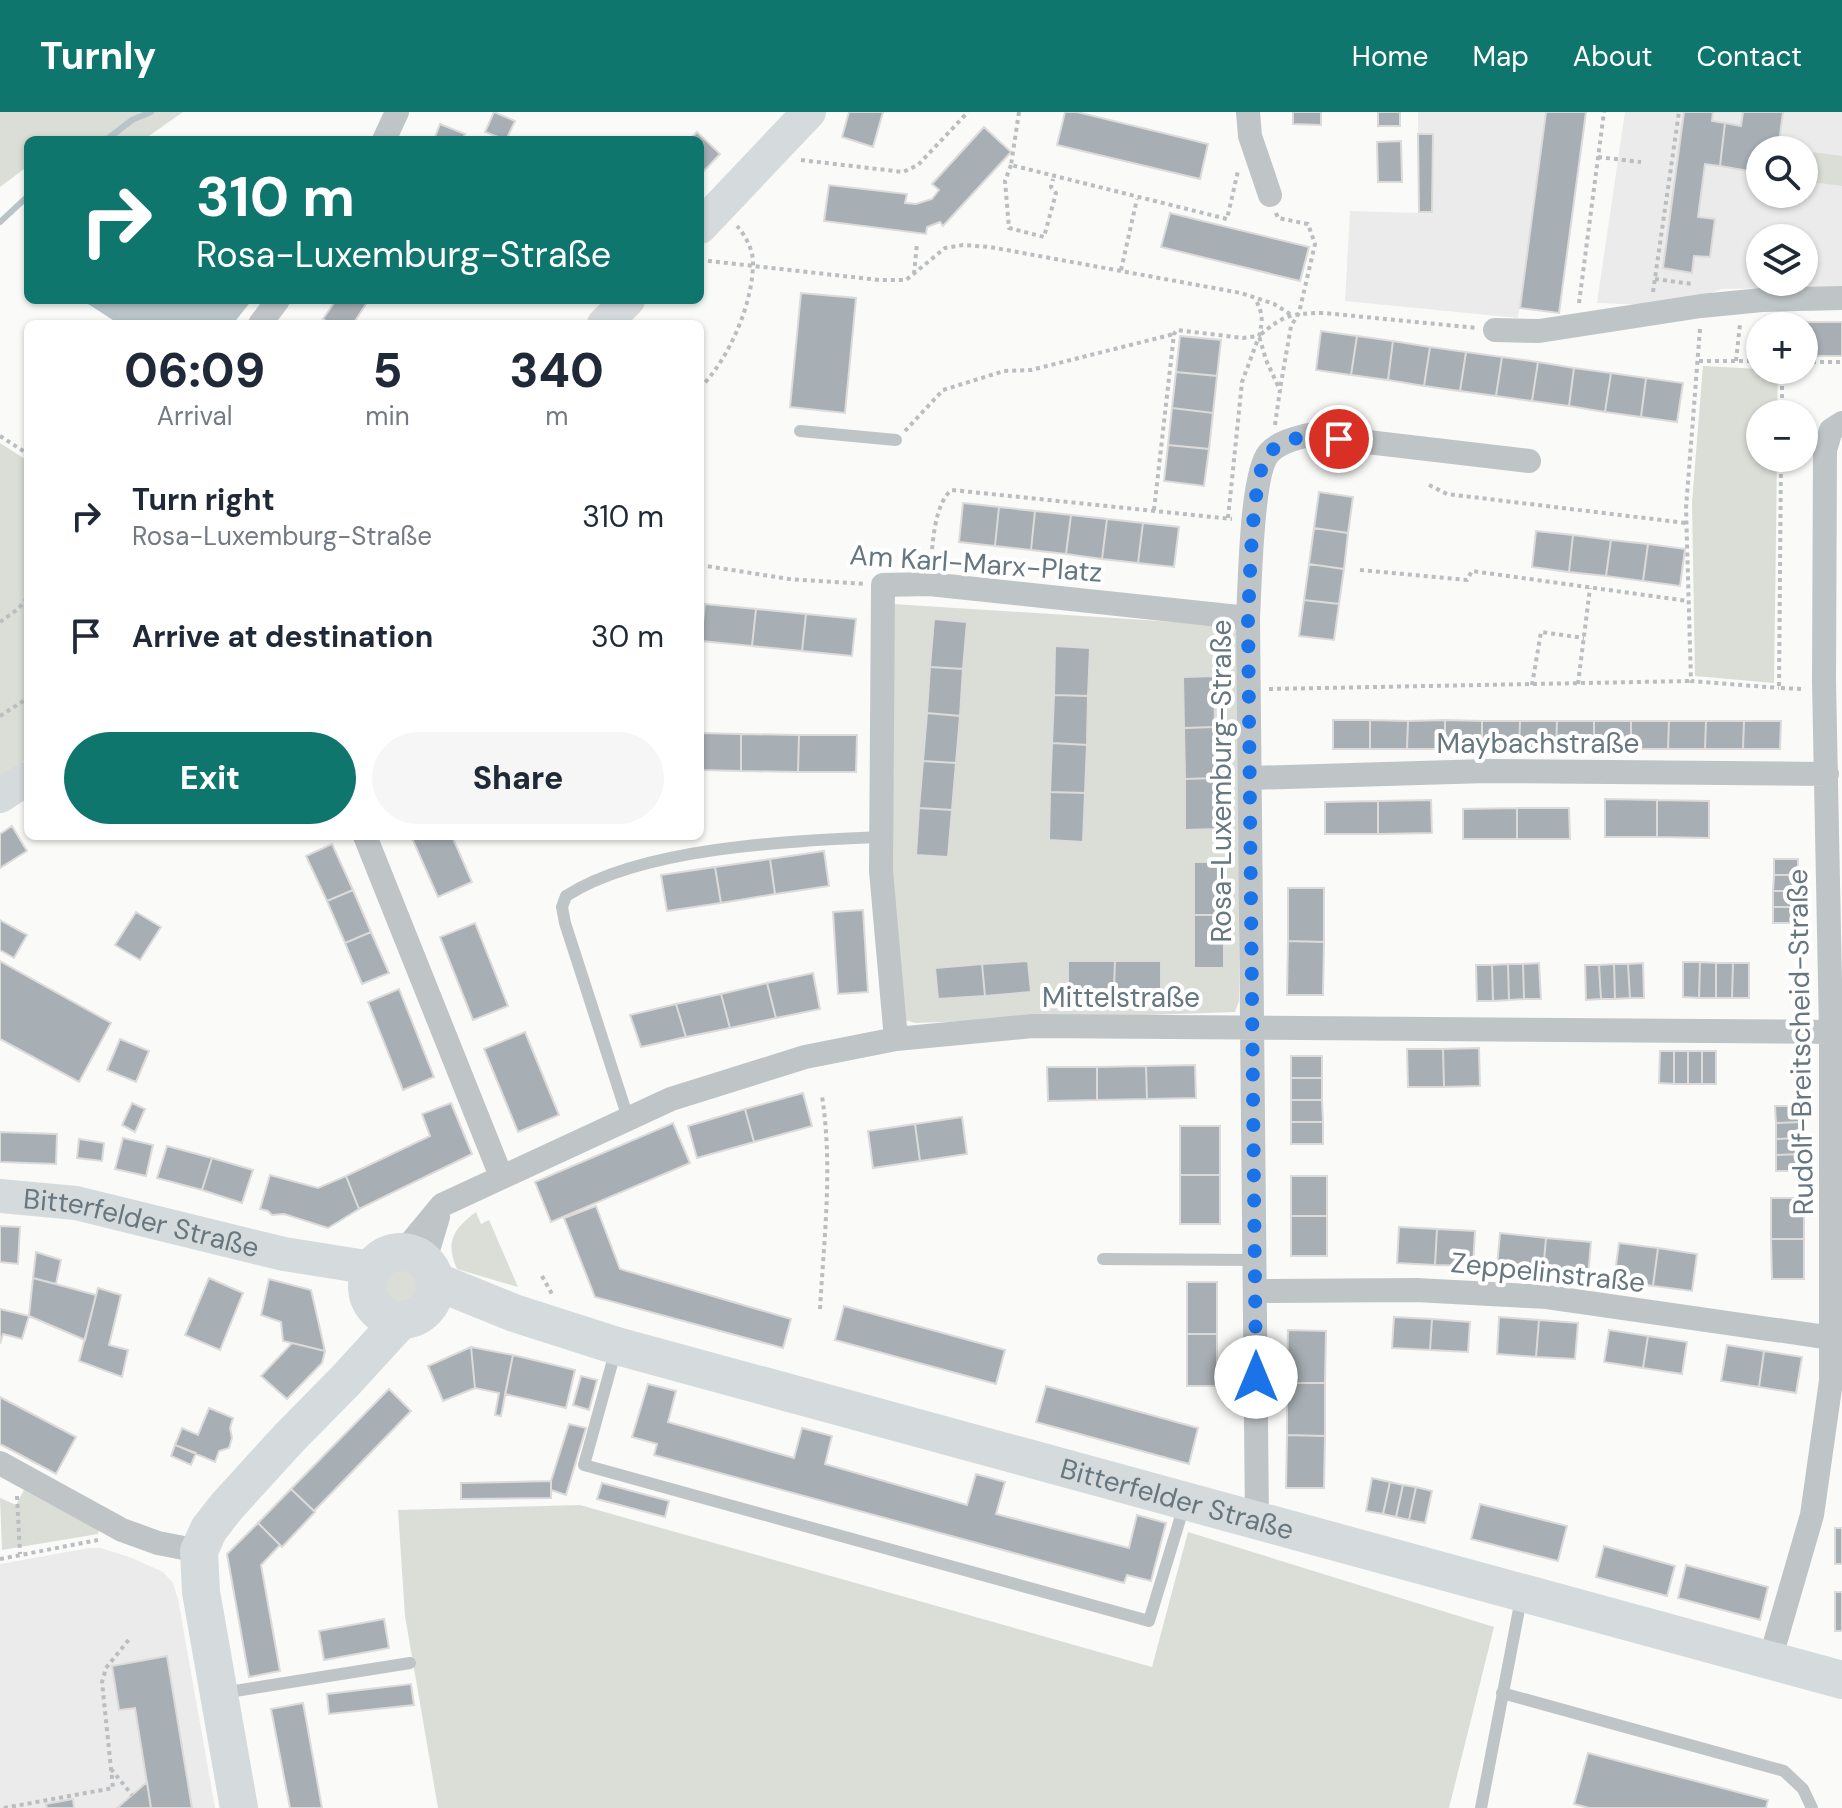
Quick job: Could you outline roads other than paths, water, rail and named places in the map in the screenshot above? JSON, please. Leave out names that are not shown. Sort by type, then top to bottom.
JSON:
[{"type":"main road","name":"Bitterfelder Straße","points":[[402,1286],[514,1313],[617,1346],[1842,1680]]},
{"type":"main road","points":[[239,1808],[201,1592],[199,1551],[209,1529],[227,1506],[356,1370],[402,1286]]},
{"type":"street","points":[[386,136],[397,112]]},
{"type":"street","points":[[709,218],[809,112]]},
{"type":"street","points":[[1249,124],[1270,195]]},
{"type":"street","points":[[1495,330],[1539,331],[1579,325],[1698,295],[1742,302],[1842,298]]},
{"type":"street","points":[[608,320],[624,304]]},
{"type":"street","name":"Rudolf-Breitscheid-Straße","points":[[1770,1660],[1812,1515],[1831,1381],[1831,1032],[1824,691],[1825,450],[1831,430],[1842,423]]},
{"type":"street","name":"Rosa-Luxemburg-Straße","points":[[1257,1521],[1248,618],[1259,480],[1267,455],[1285,441],[1308,435],[1529,461]]},
{"type":"street","name":"Am Karl-Marx-Platz","points":[[881,837],[883,585],[929,584],[1248,618]]},
{"type":"street","name":"Maybachstraße","points":[[1250,778],[1487,771],[1827,774]]},
{"type":"street","points":[[0,796],[24,781]]},
{"type":"street","points":[[881,837],[882,886],[896,1039]]},
{"type":"street","points":[[367,840],[501,1176]]},
{"type":"street","name":"Mittelstraße","points":[[402,1286],[442,1205],[671,1099],[805,1057],[896,1039],[1033,1026],[1831,1032]]},
{"type":"street","name":"Bitterfelder Straße","points":[[0,1196],[113,1210],[402,1286]]},
{"type":"street","name":"Zeppelinstraße","points":[[1256,1291],[1416,1290],[1547,1297],[1832,1338]]},
{"type":"street","points":[[0,1463],[122,1530],[158,1543],[199,1551]]},
{"type":"lane","points":[[800,431],[896,440]]},
{"type":"lane","points":[[628,1118],[565,923],[562,907],[566,896],[624,870],[688,855],[830,839],[881,837]]},
{"type":"lane","points":[[1103,1259],[1256,1260]]},
{"type":"lane","points":[[617,1346],[584,1465],[1149,1621],[1185,1501]]},
{"type":"lane","points":[[1481,1808],[1523,1592]]},
{"type":"lane","points":[[219,1694],[410,1663]]},
{"type":"lane","points":[[1502,1693],[1784,1771],[1803,1789],[1812,1808]]},
{"type":"waterway","points":[[111,136],[132,120],[151,112]]},
{"type":"waterway","points":[[0,222],[24,200]]}]
